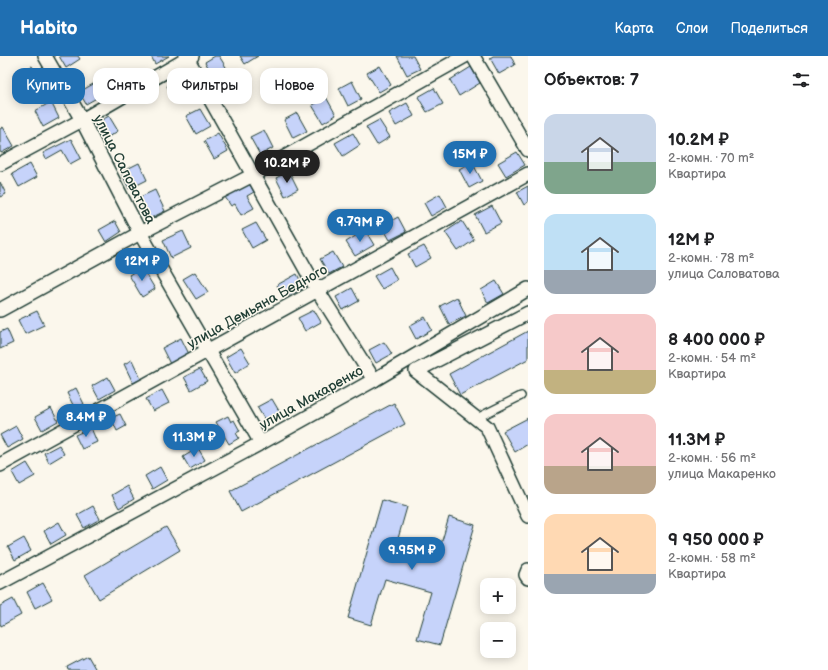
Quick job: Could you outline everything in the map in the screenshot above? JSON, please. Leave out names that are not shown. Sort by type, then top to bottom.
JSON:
[{"type":"street","name":"улица Саловатова","points":[[44,56],[82,120],[140,233],[207,352],[261,443]]},
{"type":"street","points":[[0,310],[140,233],[253,176],[465,56]]},
{"type":"street","points":[[473,56],[528,150]]},
{"type":"street","points":[[0,164],[82,120],[188,57],[318,291],[374,380]]},
{"type":"street","name":"улица Демьяна Бедного","points":[[0,465],[528,174]]},
{"type":"street","name":"улица Макаренко","points":[[0,583],[261,443],[374,380],[528,289]]},
{"type":"street","points":[[528,313],[416,371],[487,427],[528,516]]},
{"type":"street","points":[[528,570],[526,575],[528,578]]},
{"type":"lane","points":[[476,418],[520,396]]},
{"type":"building","points":[[59,56],[78,56],[80,59],[66,68]]},
{"type":"building","points":[[151,56],[169,56],[155,64]]},
{"type":"building","points":[[215,56],[219,56],[226,68],[209,68],[205,62]]},
{"type":"building","points":[[240,56],[258,56],[245,64]]},
{"type":"building","points":[[397,56],[413,56],[420,69],[407,75]]},
{"type":"building","points":[[493,56],[511,56],[515,65],[499,74],[490,58]]},
{"type":"building","points":[[380,66],[391,85],[379,92],[367,73]]},
{"type":"building","points":[[471,67],[480,83],[459,96],[450,80]]},
{"type":"building","points":[[352,81],[361,99],[348,106],[339,88]]},
{"type":"building","points":[[93,84],[93,100],[86,104],[85,102],[85,89]]},
{"type":"building","points":[[434,88],[443,104],[427,112],[418,97]]},
{"type":"building","points":[[328,101],[336,115],[323,123],[312,105],[328,104]]},
{"type":"building","points":[[407,103],[414,116],[396,126],[389,113]]},
{"type":"building","points":[[47,104],[52,104],[59,118],[43,127],[35,111]]},
{"type":"building","points":[[200,109],[210,126],[196,134],[186,116]]},
{"type":"building","points":[[297,113],[307,131],[293,138],[284,120]]},
{"type":"building","points":[[109,116],[118,131],[103,140],[94,124]]},
{"type":"building","points":[[379,120],[390,137],[377,145],[366,127]]},
{"type":"building","points":[[3,127],[14,146],[1,153],[0,129]]},
{"type":"building","points":[[264,130],[273,148],[260,155],[250,137]]},
{"type":"building","points":[[218,133],[228,151],[214,159],[204,141]]},
{"type":"building","points":[[353,133],[360,145],[343,156],[335,143]]},
{"type":"building","points":[[71,139],[81,158],[70,164],[62,150],[46,159],[43,153]]},
{"type":"building","points":[[517,152],[525,165],[506,176],[498,163]]},
{"type":"building","points":[[472,162],[482,181],[469,188],[459,169]]},
{"type":"building","points":[[139,163],[147,180],[129,189],[121,172]]},
{"type":"building","points":[[30,164],[37,177],[19,187],[12,174]]},
{"type":"building","points":[[289,171],[298,189],[285,196],[276,178]]},
{"type":"building","points":[[0,182],[6,194],[0,197]]},
{"type":"building","points":[[249,183],[254,192],[247,196],[254,208],[241,215],[235,204],[231,206],[225,197]]},
{"type":"building","points":[[528,186],[528,202],[524,205],[517,192]]},
{"type":"building","points":[[155,190],[165,211],[149,219],[138,198]]},
{"type":"building","points":[[440,194],[447,207],[431,216],[424,203]]},
{"type":"building","points":[[492,206],[501,223],[484,232],[475,215]]},
{"type":"building","points":[[398,217],[406,232],[390,240],[382,226]]},
{"type":"building","points":[[115,221],[121,232],[106,242],[99,230]]},
{"type":"building","points":[[462,221],[474,240],[458,251],[445,232]]},
{"type":"building","points":[[256,223],[266,240],[252,248],[242,230]]},
{"type":"building","points":[[365,230],[374,245],[355,256],[346,242]]},
{"type":"building","points":[[183,231],[191,248],[171,258],[163,240]]},
{"type":"building","points":[[424,246],[431,258],[415,267],[408,254]]},
{"type":"building","points":[[333,252],[342,267],[329,274],[320,259]]},
{"type":"building","points":[[142,267],[155,289],[142,297],[129,275]]},
{"type":"building","points":[[390,267],[397,280],[382,289],[374,276]]},
{"type":"building","points":[[195,272],[208,292],[196,299],[183,279]]},
{"type":"building","points":[[297,274],[304,288],[284,298],[277,285]]},
{"type":"building","points":[[496,281],[504,294],[488,303],[481,290]]},
{"type":"building","points":[[352,288],[359,301],[343,310],[336,297]]},
{"type":"building","points":[[457,297],[466,316],[449,324],[440,306]]},
{"type":"building","points":[[314,310],[321,322],[305,331],[298,318]]},
{"type":"building","points":[[37,311],[44,325],[25,334],[18,320]]},
{"type":"building","points":[[425,317],[432,330],[416,339],[409,326]]},
{"type":"building","points":[[7,329],[13,343],[0,349],[0,332]]},
{"type":"building","points":[[528,331],[528,359],[460,395],[449,374]]},
{"type":"building","points":[[181,338],[189,354],[170,364],[162,348]]},
{"type":"building","points":[[384,342],[392,354],[376,363],[369,350]]},
{"type":"building","points":[[241,348],[250,363],[235,373],[226,357]]},
{"type":"building","points":[[132,360],[141,379],[133,383],[124,364]]},
{"type":"building","points":[[200,369],[207,381],[191,390],[184,377]]},
{"type":"building","points":[[108,377],[115,390],[99,399],[92,386]]},
{"type":"building","points":[[76,388],[84,404],[75,409],[67,393]]},
{"type":"building","points":[[162,390],[169,403],[153,411],[146,399]]},
{"type":"building","points":[[272,399],[282,416],[268,425],[257,407]]},
{"type":"building","points":[[394,403],[405,424],[241,512],[230,491]]},
{"type":"building","points":[[51,408],[58,421],[42,430],[35,417]]},
{"type":"building","points":[[120,414],[126,426],[117,431],[111,418]]},
{"type":"building","points":[[228,416],[231,422],[234,420],[240,431],[236,433],[239,438],[229,444],[216,422]]},
{"type":"building","points":[[528,418],[528,444],[515,452],[503,431]]},
{"type":"building","points":[[16,426],[23,439],[7,448],[0,435]]},
{"type":"building","points":[[91,428],[97,442],[82,449],[75,435]]},
{"type":"building","points":[[59,445],[64,454],[49,463],[44,453]]},
{"type":"building","points":[[198,448],[205,460],[190,469],[183,457]]},
{"type":"building","points":[[27,463],[35,476],[19,485],[12,472]]},
{"type":"building","points":[[160,467],[167,480],[152,489],[145,476]]},
{"type":"building","points":[[127,486],[134,499],[119,508],[112,495]]},
{"type":"building","points":[[382,500],[407,507],[395,549],[436,561],[449,517],[475,525],[440,645],[417,639],[431,592],[385,579],[371,625],[348,618]]},
{"type":"building","points":[[93,506],[100,519],[84,528],[77,515]]},
{"type":"building","points":[[59,522],[66,535],[51,544],[44,531]]},
{"type":"building","points":[[166,527],[180,550],[99,599],[85,575]]},
{"type":"building","points":[[24,538],[31,551],[15,560],[8,547]]},
{"type":"building","points":[[43,583],[52,599],[35,608],[27,592]]},
{"type":"building","points":[[13,599],[21,615],[1,626],[0,606]]},
{"type":"building","points":[[88,656],[96,670],[68,670],[67,667]]}]
